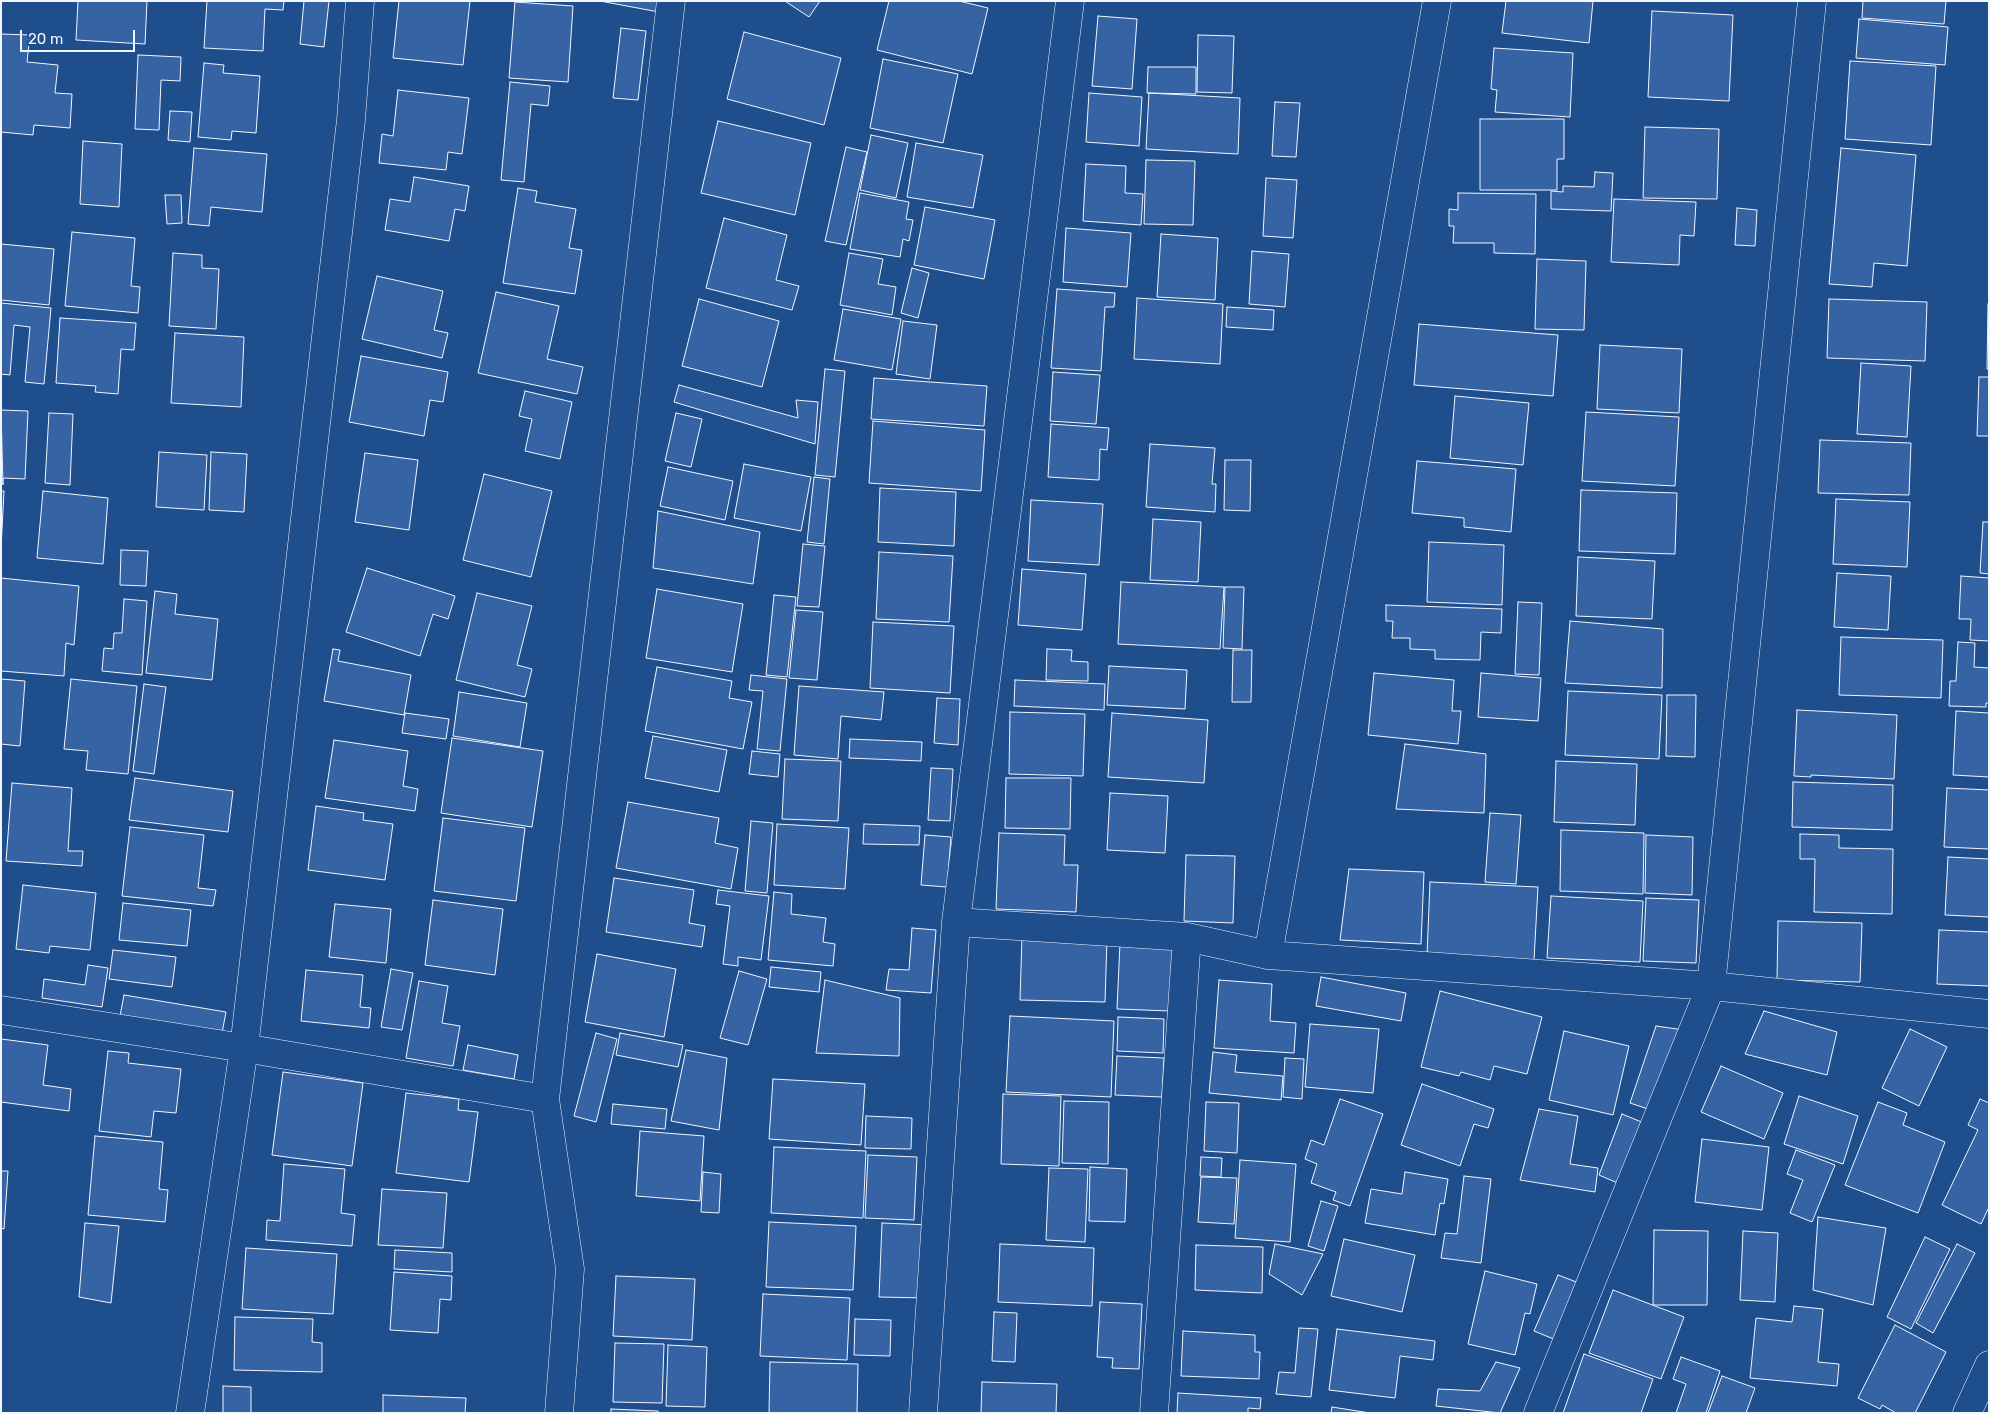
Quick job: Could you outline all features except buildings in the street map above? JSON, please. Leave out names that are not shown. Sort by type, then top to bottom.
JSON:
[{"type":"street","points":[[190,1413],[244,1048],[351,120],[360,1]]},
{"type":"street","points":[[559,1413],[570,1269],[545,1099],[671,1]]},
{"type":"street","points":[[923,1413],[956,922],[1070,1]]},
{"type":"street","points":[[1268,955],[1437,1]]},
{"type":"street","points":[[1538,1413],[1711,986],[1812,1]]},
{"type":"street","points":[[956,922],[1187,937],[1268,955],[1711,986],[1989,1014]]},
{"type":"street","points":[[1154,1413],[1187,937]]},
{"type":"street","points":[[1,1010],[244,1048],[545,1099]]},
{"type":"street","points":[[1966,1413],[1989,1365]]}]
